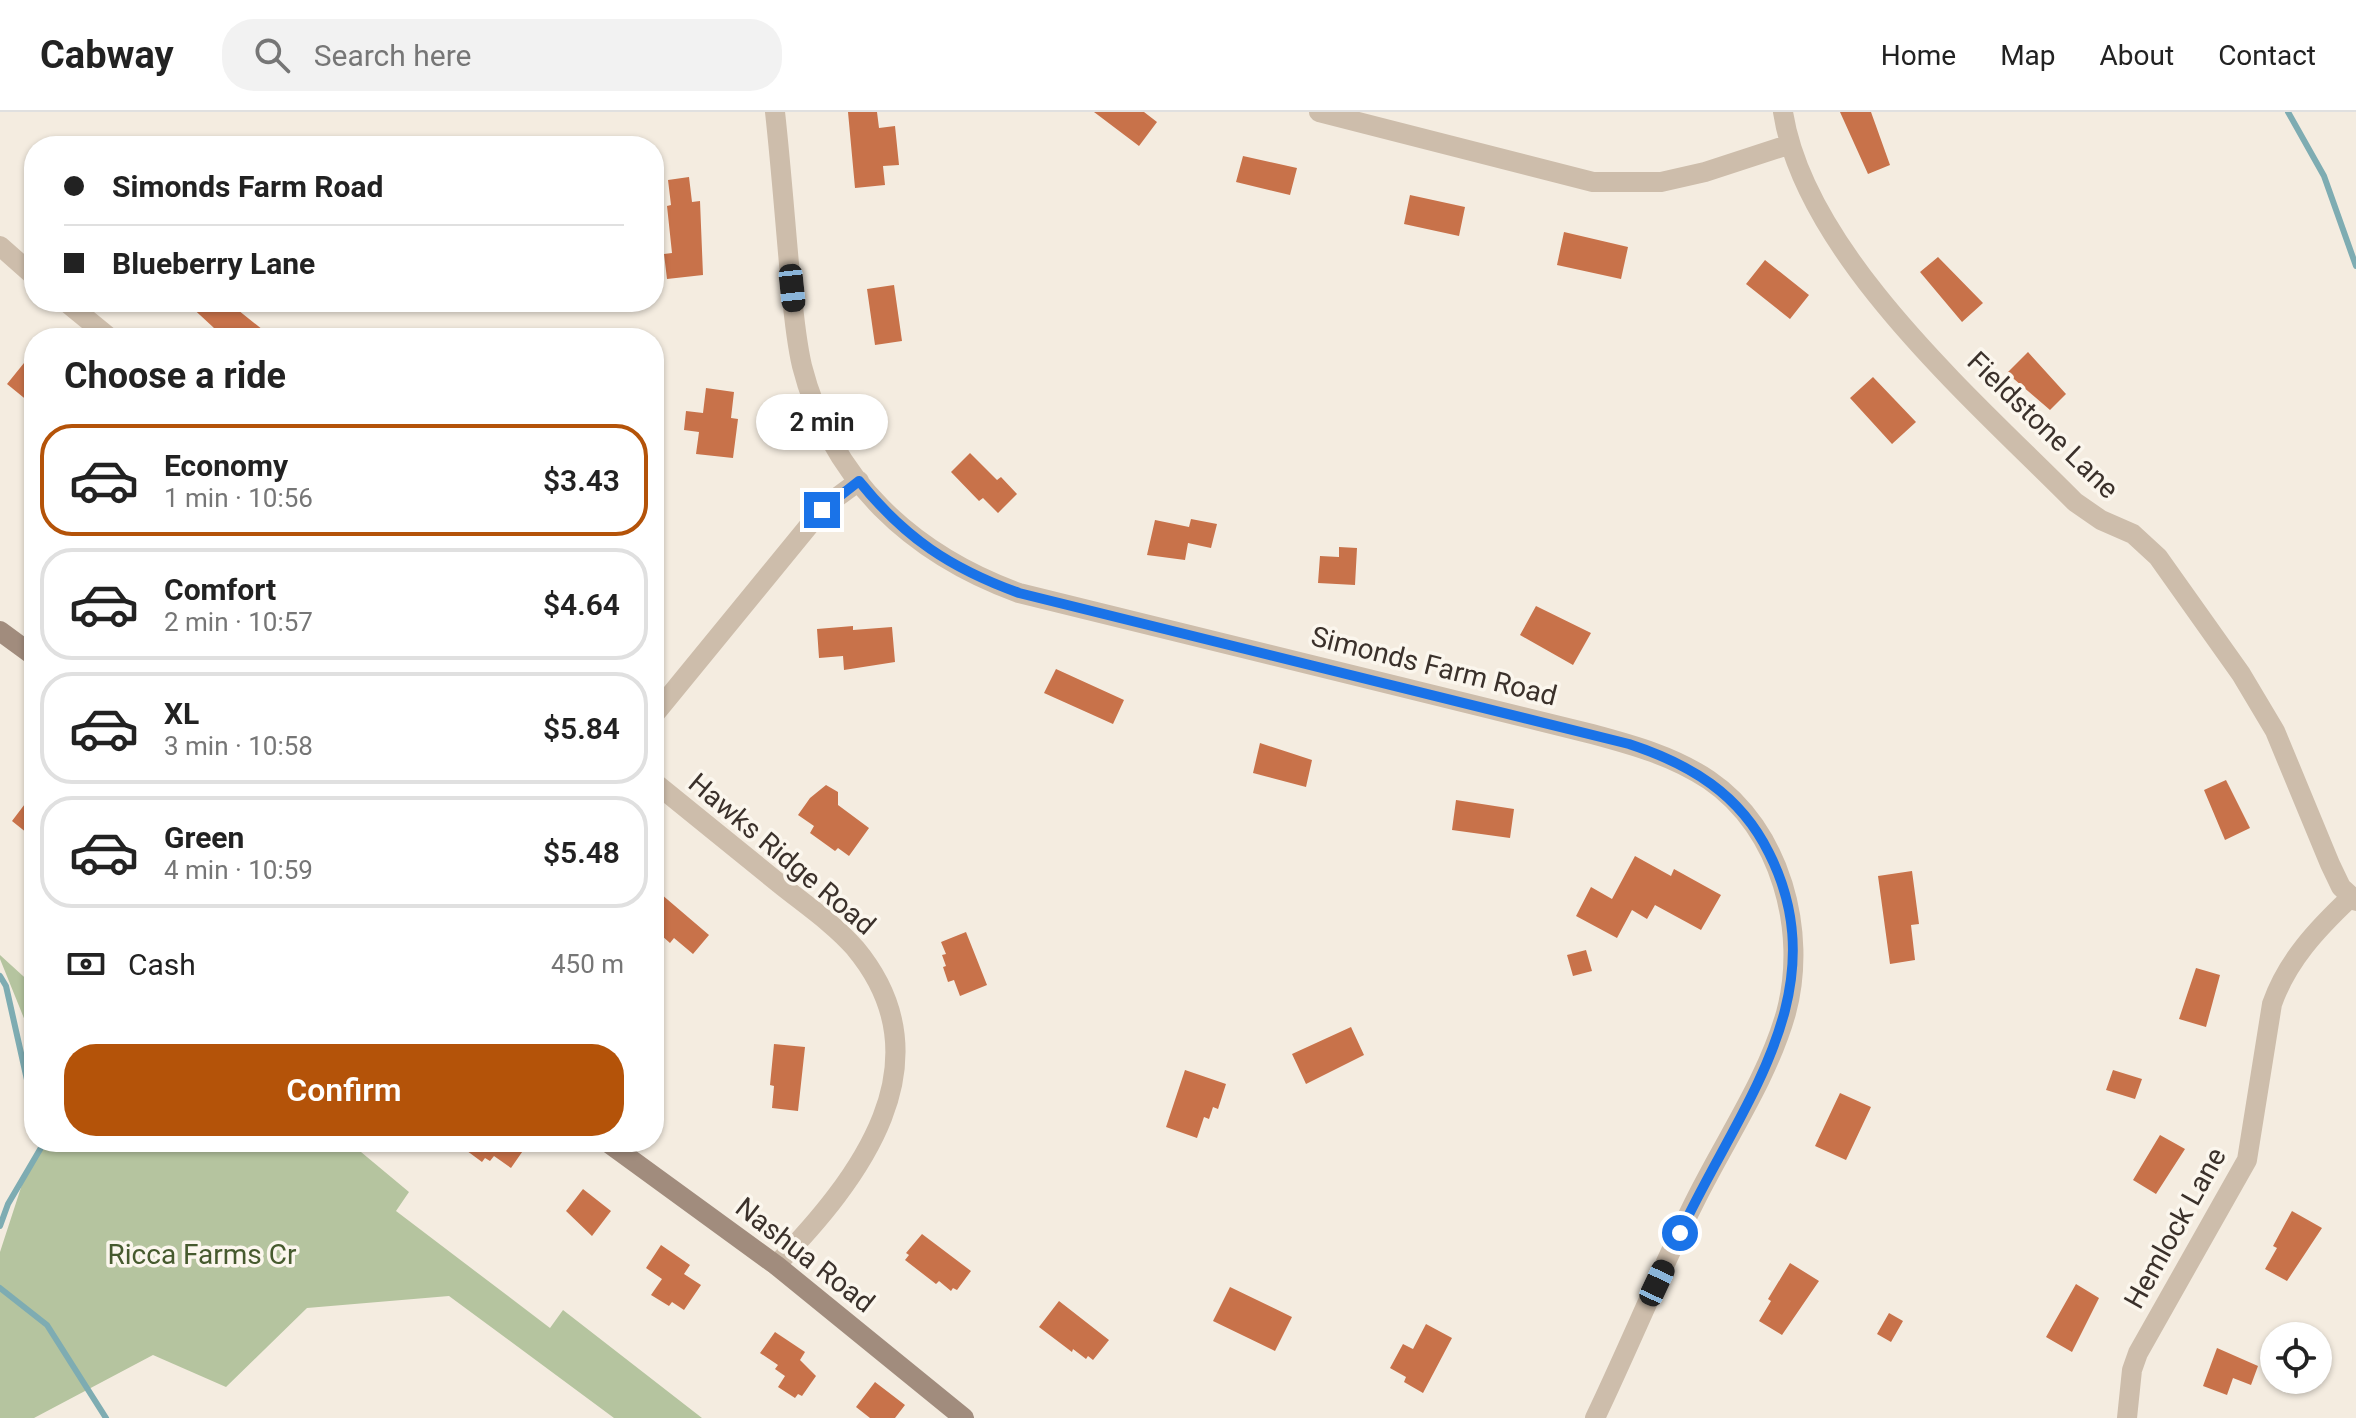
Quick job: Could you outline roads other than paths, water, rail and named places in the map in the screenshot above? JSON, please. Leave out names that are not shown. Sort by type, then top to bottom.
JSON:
[{"type":"main road","points":[[0,631],[24,649]]},
{"type":"main road","name":"Nashua Road","points":[[621,1152],[776,1265],[964,1418]]},
{"type":"street","name":"Simonds Farm Road","points":[[775,112],[800,354],[822,422],[859,481],[903,530],[937,556],[986,581],[1019,593],[1629,744],[1666,757],[1711,781],[1750,821],[1771,856],[1790,913],[1794,955],[1785,1015],[1762,1074],[1691,1208],[1595,1418]]},
{"type":"street","points":[[1319,112],[1593,182],[1661,182],[1705,172],[1788,145]]},
{"type":"street","name":"Fieldstone Lane","points":[[1783,112],[1788,145],[1829,228],[1869,287],[1940,366],[2075,502],[2101,520],[2133,534],[2158,557],[2241,674],[2275,731],[2330,864],[2353,899]]},
{"type":"street","points":[[0,246],[24,267]]},
{"type":"street","points":[[78,312],[98,328]]},
{"type":"street","points":[[664,703],[825,506],[859,481]]},
{"type":"street","name":"Hawks Ridge Road","points":[[664,790],[844,936],[874,976],[889,1015],[894,1073],[883,1121],[858,1165],[776,1265]]},
{"type":"street","name":"Hemlock Lane","points":[[2127,1418],[2132,1370],[2138,1353],[2247,1160],[2270,1017],[2279,985],[2299,953],[2353,899]]},
{"type":"waterway","points":[[2288,112],[2324,176],[2356,266]]},
{"type":"waterway","points":[[0,976],[6,986],[24,1066]]},
{"type":"waterway","points":[[0,1226],[8,1204],[38,1152]]},
{"type":"waterway","points":[[0,1288],[47,1325],[106,1418]]},
{"type":"park label","name":"Ricca Farms Cr","points":[[202,1254]]}]
